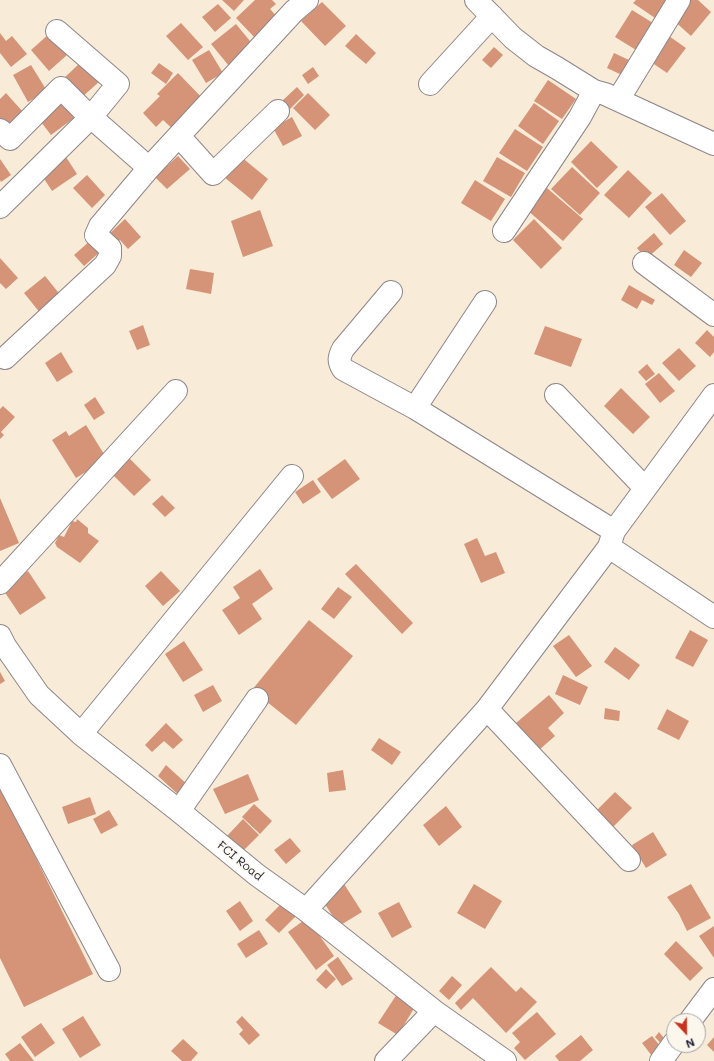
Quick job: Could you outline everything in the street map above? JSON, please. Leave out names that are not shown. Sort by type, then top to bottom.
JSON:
[{"type":"street","points":[[476,0],[513,38],[536,56],[594,91],[605,94],[714,144]]},
{"type":"street","points":[[618,100],[679,0]]},
{"type":"street","points":[[2,357],[105,265],[110,256],[110,248],[96,235],[100,226],[149,168],[179,136],[294,4]]},
{"type":"street","points":[[430,84],[492,16]]},
{"type":"street","points":[[0,207],[91,116],[118,84],[57,31]]},
{"type":"street","points":[[0,130],[10,139],[61,88],[149,168]]},
{"type":"street","points":[[504,231],[580,117],[594,91]]},
{"type":"street","points":[[179,136],[213,174],[278,111]]},
{"type":"street","points":[[644,263],[714,315]]},
{"type":"street","points":[[391,292],[343,349],[339,356],[340,364],[343,369],[415,408],[611,539],[714,617]]},
{"type":"street","points":[[415,408],[485,302]]},
{"type":"street","points":[[0,583],[176,391]]},
{"type":"street","points":[[306,910],[487,709],[611,539],[645,488],[714,395]]},
{"type":"street","points":[[556,396],[645,488]]},
{"type":"street","points":[[81,734],[292,476]]},
{"type":"street","name":"FCI Road","points":[[0,636],[5,646],[39,695],[81,734],[257,875],[306,910],[434,1011],[504,1061]]},
{"type":"street","points":[[179,811],[257,699]]},
{"type":"street","points":[[487,709],[629,860]]},
{"type":"street","points":[[0,765],[109,970]]},
{"type":"street","points":[[696,1013],[714,990]]},
{"type":"street","points":[[386,1061],[434,1011]]},
{"type":"building","points":[[222,0],[244,0],[234,11]]},
{"type":"building","points":[[255,0],[272,0],[276,4],[270,9],[280,20],[257,40],[236,18]]},
{"type":"building","points":[[636,0],[667,0],[655,18],[633,3]]},
{"type":"building","points":[[688,0],[698,0],[711,12],[691,36],[672,19]]},
{"type":"building","points":[[322,2],[346,26],[325,46],[301,21]]},
{"type":"building","points":[[218,4],[231,18],[215,32],[202,17]]},
{"type":"building","points":[[632,10],[653,23],[636,50],[615,37]]},
{"type":"building","points":[[181,23],[203,47],[188,60],[166,36]]},
{"type":"building","points":[[236,24],[254,46],[229,66],[211,44]]},
{"type":"building","points":[[0,33],[6,41],[12,36],[27,54],[11,67],[0,53]]},
{"type":"building","points":[[49,34],[67,55],[49,71],[31,50]]},
{"type":"building","points":[[356,34],[376,53],[366,64],[345,46]]},
{"type":"building","points":[[666,34],[686,48],[667,73],[648,60]]},
{"type":"building","points":[[494,47],[503,55],[491,68],[482,60]]},
{"type":"building","points":[[209,50],[223,73],[206,83],[192,60]]},
{"type":"building","points":[[614,53],[631,61],[624,76],[607,68]]},
{"type":"building","points":[[81,62],[100,81],[81,98],[63,79]]},
{"type":"building","points":[[159,63],[173,73],[166,84],[151,73]]},
{"type":"building","points":[[31,65],[47,91],[28,102],[13,75]]},
{"type":"building","points":[[313,67],[319,76],[308,84],[302,75]]},
{"type":"building","points":[[178,73],[207,103],[176,132],[163,120],[156,127],[143,113],[160,96],[157,94]]},
{"type":"building","points":[[548,80],[576,99],[562,119],[534,101]]},
{"type":"building","points":[[297,87],[304,95],[290,109],[282,101]]},
{"type":"building","points":[[6,93],[23,112],[4,128],[0,124],[0,99]]},
{"type":"building","points":[[308,93],[330,115],[315,130],[293,108]]},
{"type":"building","points":[[61,101],[74,118],[51,135],[38,118]]},
{"type":"building","points":[[534,103],[559,121],[543,144],[518,126]]},
{"type":"building","points":[[292,117],[302,136],[283,146],[273,128]]},
{"type":"building","points":[[515,129],[543,147],[527,171],[499,153]]},
{"type":"building","points":[[591,141],[618,167],[597,188],[571,162]]},
{"type":"building","points":[[178,156],[190,169],[167,189],[155,177]]},
{"type":"building","points":[[240,156],[268,179],[252,200],[224,177]]},
{"type":"building","points":[[66,157],[77,174],[52,191],[41,174]]},
{"type":"building","points":[[497,157],[525,173],[511,197],[483,181]]},
{"type":"building","points":[[0,159],[11,175],[1,182],[0,180]]},
{"type":"building","points":[[572,167],[600,193],[580,215],[551,189]]},
{"type":"building","points":[[628,170],[652,193],[629,218],[604,195]]},
{"type":"building","points":[[87,175],[105,195],[92,208],[73,188]]},
{"type":"building","points":[[475,180],[505,199],[491,221],[461,203]]},
{"type":"building","points":[[547,188],[583,219],[563,241],[527,210]]},
{"type":"building","points":[[662,193],[686,221],[670,235],[645,207]]},
{"type":"building","points":[[260,210],[273,246],[243,257],[231,221]]},
{"type":"building","points":[[125,219],[141,237],[128,249],[120,240],[115,245],[107,236]]},
{"type":"building","points":[[534,219],[562,248],[541,269],[513,240]]},
{"type":"building","points":[[654,233],[663,244],[646,259],[637,248]]},
{"type":"building","points":[[91,240],[101,251],[84,266],[74,255]]},
{"type":"building","points":[[684,250],[702,263],[691,277],[674,265]]},
{"type":"building","points":[[0,258],[18,278],[6,289],[0,283]]},
{"type":"building","points":[[190,269],[214,273],[211,294],[186,289]]},
{"type":"building","points":[[45,276],[62,297],[41,314],[24,293]]},
{"type":"building","points":[[629,285],[655,300],[652,305],[642,300],[637,309],[621,300]]},
{"type":"building","points":[[143,325],[150,345],[137,350],[129,331]]},
{"type":"building","points":[[545,326],[582,339],[571,367],[534,354]]},
{"type":"building","points":[[707,330],[714,337],[714,352],[710,357],[695,343]]},
{"type":"building","points":[[679,348],[696,366],[679,381],[662,363]]},
{"type":"building","points":[[61,352],[73,372],[57,382],[45,363]]},
{"type":"building","points":[[647,364],[655,374],[646,381],[638,372]]},
{"type":"building","points":[[659,373],[675,391],[660,403],[645,384]]},
{"type":"building","points":[[621,388],[650,417],[633,434],[604,406]]},
{"type":"building","points":[[95,397],[105,413],[94,420],[84,405]]},
{"type":"building","points":[[3,406],[15,417],[1,432],[4,435],[0,439],[0,409]]},
{"type":"building","points":[[86,425],[107,459],[76,478],[52,440],[66,431],[69,436]]},
{"type":"building","points":[[125,454],[151,480],[134,496],[108,470]]},
{"type":"building","points":[[345,459],[360,479],[332,499],[317,479]]},
{"type":"building","points":[[313,480],[321,492],[303,504],[295,492]]},
{"type":"building","points":[[162,495],[175,508],[165,517],[152,504]]},
{"type":"building","points":[[0,498],[19,543],[0,551]]},
{"type":"building","points":[[77,519],[88,528],[88,533],[99,541],[80,563],[57,547],[55,543],[59,535],[64,537],[72,521],[76,522]]},
{"type":"building","points":[[477,538],[485,556],[496,552],[505,573],[481,583],[464,544]]},
{"type":"building","points":[[356,564],[413,623],[402,634],[345,574]]},
{"type":"building","points":[[260,569],[273,589],[252,604],[262,619],[239,635],[222,610],[240,598],[233,587]]},
{"type":"building","points":[[28,571],[46,598],[20,615],[2,588]]},
{"type":"building","points":[[161,571],[180,591],[163,606],[145,586]]},
{"type":"building","points":[[338,587],[352,597],[334,619],[321,609]]},
{"type":"building","points":[[309,620],[353,656],[296,725],[252,690]]},
{"type":"building","points":[[690,630],[708,640],[693,667],[675,658]]},
{"type":"building","points":[[569,635],[592,666],[576,677],[553,646]]},
{"type":"building","points":[[184,641],[203,670],[183,682],[165,654]]},
{"type":"building","points":[[615,647],[640,665],[629,680],[604,662]]},
{"type":"building","points":[[0,672],[5,681],[0,684]]},
{"type":"building","points":[[563,675],[588,687],[580,705],[555,694]]},
{"type":"building","points":[[213,685],[222,701],[203,712],[194,695]]},
{"type":"building","points":[[549,695],[564,713],[548,728],[555,736],[539,750],[516,723]]},
{"type":"building","points":[[605,708],[620,711],[619,721],[604,719]]},
{"type":"building","points":[[667,709],[689,721],[679,740],[657,729]]},
{"type":"building","points":[[166,723],[183,740],[173,749],[164,741],[152,752],[145,745]]},
{"type":"building","points":[[379,738],[401,752],[392,765],[371,750]]},
{"type":"building","points":[[166,765],[190,787],[181,797],[158,776]]},
{"type":"building","points":[[343,770],[346,790],[329,792],[327,773]]},
{"type":"building","points":[[248,774],[259,800],[225,814],[213,789]]},
{"type":"building","points":[[0,785],[93,974],[24,1007],[0,958]]},
{"type":"building","points":[[615,792],[632,808],[610,830],[594,813]]},
{"type":"building","points":[[90,797],[96,814],[68,824],[62,807]]},
{"type":"building","points":[[254,804],[272,821],[260,834],[242,817]]},
{"type":"building","points":[[446,806],[462,827],[439,846],[423,825]]},
{"type":"building","points":[[109,810],[118,825],[101,834],[93,819]]},
{"type":"building","points":[[243,819],[259,835],[242,852],[227,836]]},
{"type":"building","points":[[653,832],[667,855],[646,868],[632,845]]},
{"type":"building","points":[[290,838],[301,851],[286,864],[274,850]]},
{"type":"building","points":[[344,884],[362,912],[339,926],[321,898]]},
{"type":"building","points":[[474,884],[502,901],[485,929],[457,913]]},
{"type":"building","points":[[691,884],[711,918],[687,931],[679,914],[667,897]]},
{"type":"building","points":[[240,901],[253,921],[240,931],[226,911]]},
{"type":"building","points":[[399,902],[412,927],[392,938],[378,913]]},
{"type":"building","points":[[282,903],[296,916],[279,933],[265,920]]},
{"type":"building","points":[[307,918],[334,956],[316,970],[288,932]]},
{"type":"building","points":[[714,926],[714,958],[699,936]]},
{"type":"building","points":[[259,930],[268,944],[246,958],[237,944]]},
{"type":"building","points":[[676,941],[703,968],[690,981],[664,954]]},
{"type":"building","points":[[338,957],[353,979],[342,986],[327,965]]},
{"type":"building","points":[[491,967],[516,992],[521,987],[537,1002],[506,1033],[473,998],[461,1010],[455,1003]]},
{"type":"building","points":[[326,969],[336,979],[326,989],[316,980]]},
{"type":"building","points":[[452,976],[462,985],[449,1000],[439,991]]},
{"type":"building","points":[[397,994],[416,1005],[398,1035],[378,1023]]},
{"type":"building","points":[[537,1012],[556,1034],[525,1060],[514,1048],[520,1042],[512,1033]]},
{"type":"building","points":[[83,1016],[101,1045],[80,1058],[62,1029]]},
{"type":"building","points":[[242,1016],[260,1035],[249,1045],[239,1034],[243,1030],[236,1022]]},
{"type":"building","points":[[41,1023],[55,1043],[35,1057],[21,1037]]},
{"type":"building","points":[[659,1032],[666,1041],[666,1045],[664,1047],[655,1037]]},
{"type":"building","points":[[581,1035],[593,1050],[580,1061],[559,1061],[555,1056]]},
{"type":"building","points":[[652,1036],[665,1052],[655,1060],[642,1043]]},
{"type":"building","points":[[714,1037],[714,1052],[707,1045]]},
{"type":"building","points":[[183,1039],[198,1053],[191,1061],[182,1061],[171,1051]]},
{"type":"building","points":[[20,1043],[34,1061],[10,1061],[5,1054]]}]
